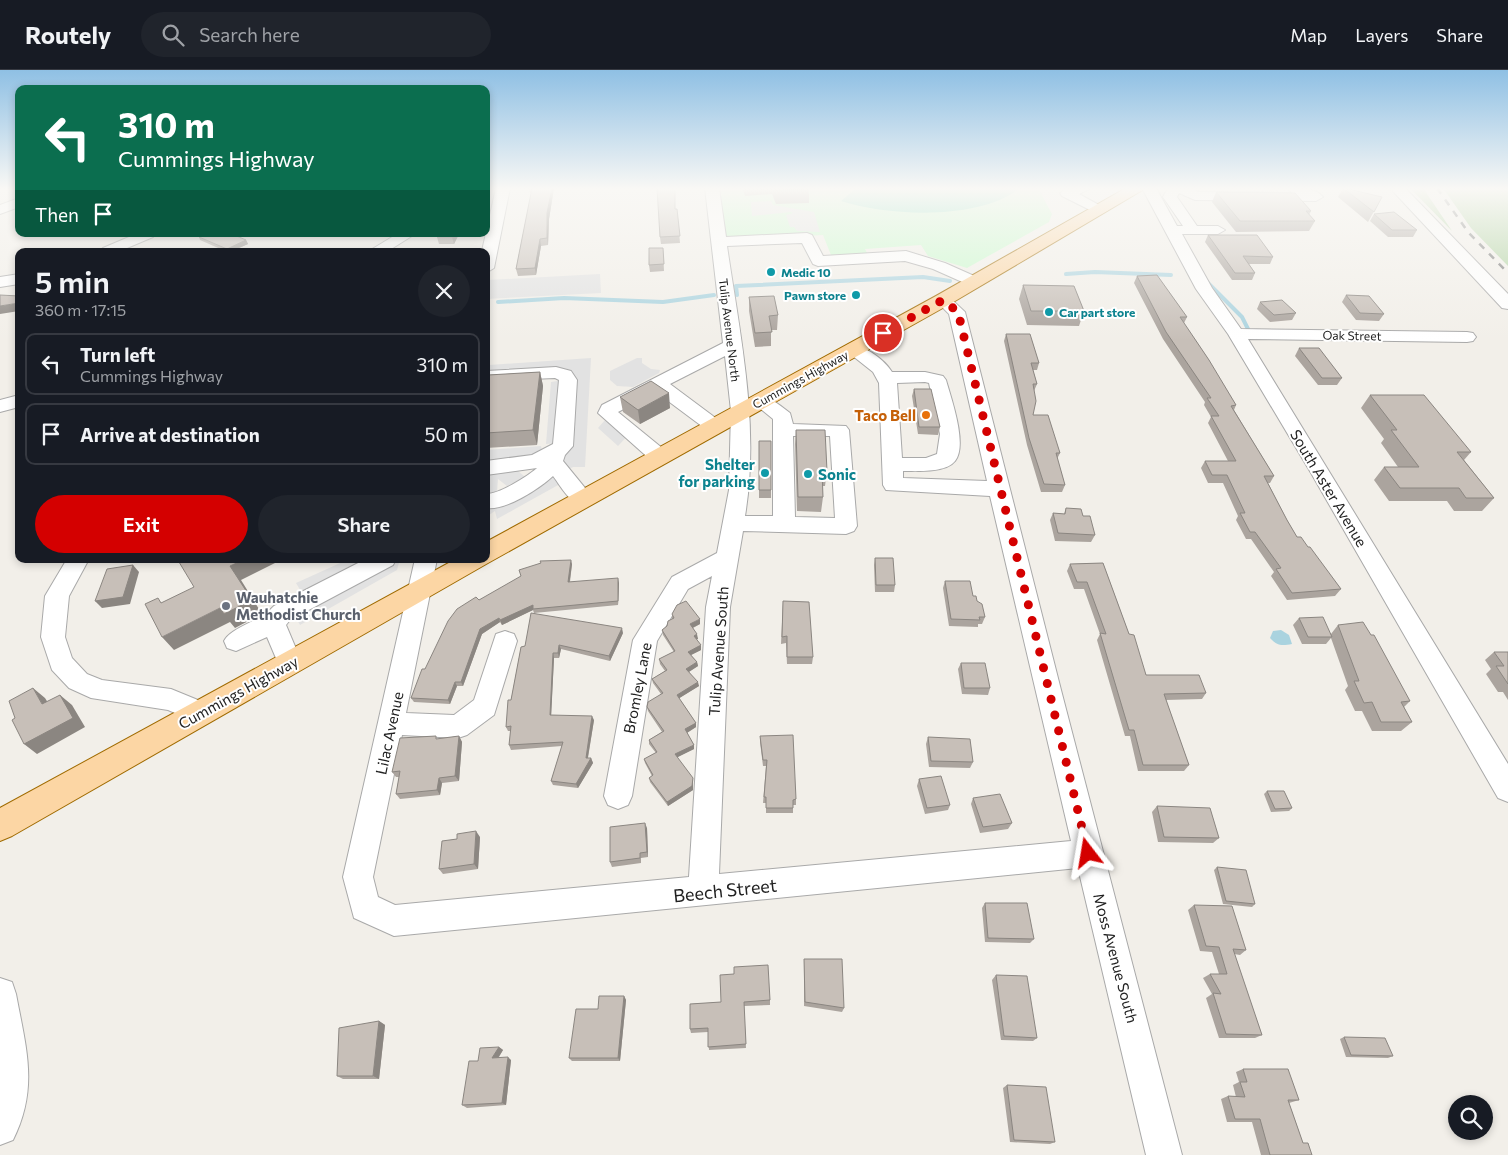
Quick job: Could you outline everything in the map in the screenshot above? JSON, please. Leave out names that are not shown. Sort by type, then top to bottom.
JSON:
[{"type":"main road","name":"Cummings Highway","points":[[490,552],[1051,239]]},
{"type":"main road","name":"Cummings Highway","points":[[0,825],[470,563]]},
{"type":"street","points":[[115,248],[137,239]]},
{"type":"street","points":[[382,248],[400,239]]},
{"type":"street","name":"Tulip Avenue North","points":[[719,239],[732,345],[750,406]]},
{"type":"street","points":[[719,242],[793,239]]},
{"type":"street","points":[[807,239],[818,261],[906,256],[924,261],[975,282]]},
{"type":"street","name":"South Aster Avenue","points":[[1175,239],[1204,289],[1236,334],[1508,788]]},
{"type":"street","points":[[1445,239],[1508,304]]},
{"type":"street","points":[[0,282],[15,280]]},
{"type":"street","name":"Moss Avenue South","points":[[943,300],[958,312],[999,489],[1088,853],[1134,1027],[1164,1155]]},
{"type":"street","name":"Oak Street","points":[[1236,334],[1467,337]]},
{"type":"street","points":[[660,457],[608,413],[609,409],[732,345]]},
{"type":"street","points":[[853,350],[881,369],[888,383],[893,485],[999,489]]},
{"type":"street","points":[[490,376],[556,372],[565,375],[568,380],[563,446],[547,473],[494,502],[490,502]]},
{"type":"street","points":[[885,378],[925,376],[937,380],[950,434],[947,458],[927,465],[892,464]]},
{"type":"street","points":[[658,384],[714,426]]},
{"type":"street","points":[[0,406],[15,402]]},
{"type":"street","points":[[750,406],[783,418],[784,523]]},
{"type":"street","name":"Tulip Avenue South","points":[[703,892],[718,607],[739,490],[750,406]]},
{"type":"street","points":[[733,523],[811,524],[822,520],[832,511],[829,462],[840,451],[839,430],[784,430]]},
{"type":"street","points":[[490,468],[555,459]]},
{"type":"street","points":[[555,459],[583,500]]},
{"type":"street","name":"Bromley Lane","points":[[618,796],[645,640],[680,583],[727,557]]},
{"type":"street","points":[[76,563],[57,596],[53,637],[61,663],[78,681],[100,690],[171,700],[201,713]]},
{"type":"street","points":[[236,641],[273,623],[282,613],[377,563]]},
{"type":"street","name":"Lilac Avenue","points":[[365,907],[358,877],[425,563]]},
{"type":"street","points":[[273,623],[290,663]]},
{"type":"street","points":[[391,723],[458,727],[485,707],[505,641]]},
{"type":"street","name":"Beech Street","points":[[365,907],[394,921],[1088,853]]},
{"type":"street","points":[[0,994],[12,1082],[7,1118],[0,1128]]},
{"type":"green space","points":[[726,239],[753,239],[726,240]]},
{"type":"green space","points":[[824,239],[1019,239],[967,268],[928,256],[921,245],[865,249],[867,253],[831,255]]},
{"type":"green space","points":[[1481,239],[1508,239],[1508,266]]},
{"type":"shaded area","points":[[600,274],[601,293],[490,299],[490,280]]},
{"type":"shaded area","points":[[591,358],[585,467],[573,467],[558,475],[560,484],[497,519],[495,511],[490,514],[490,450],[541,446],[543,454],[558,443],[546,444],[551,382],[564,380],[564,376],[490,381],[490,365]],"holes":[[[538,468],[538,472],[502,492],[497,492],[498,479],[507,486],[525,477],[517,470]]]},
{"type":"shaded area","points":[[637,358],[642,358],[642,363],[651,369],[660,370],[659,373],[633,387],[617,386],[610,380],[610,371]]},
{"type":"shaded area","points":[[612,412],[633,430],[618,446],[598,428]]},
{"type":"shaded area","points":[[340,563],[399,563],[397,570],[300,625],[286,601],[302,593],[296,583]]},
{"type":"water","points":[[1281,630],[1289,635],[1292,644],[1280,645],[1270,638],[1273,631]]},
{"type":"building","points":[[203,239],[246,240],[229,248]]},
{"type":"building","points":[[522,239],[543,239],[540,239],[535,268],[516,269]]},
{"type":"building","points":[[1211,239],[1260,239],[1273,257],[1243,256],[1255,273],[1235,273]]},
{"type":"building","points":[[649,248],[663,248],[664,264],[649,265]]},
{"type":"building","points":[[1157,275],[1187,317],[1180,317],[1236,405],[1231,406],[1274,476],[1264,476],[1287,520],[1297,537],[1301,537],[1310,547],[1341,589],[1292,593],[1276,569],[1281,568],[1255,532],[1250,532],[1240,513],[1245,513],[1227,475],[1212,475],[1205,461],[1236,461],[1211,416],[1219,416],[1207,398],[1211,398],[1166,332],[1137,276]]},
{"type":"building","points":[[1023,285],[1074,286],[1084,311],[1031,311]]},
{"type":"building","points":[[0,295],[15,296],[15,304],[0,306]]},
{"type":"building","points":[[1346,295],[1369,296],[1384,314],[1360,313]]},
{"type":"building","points":[[774,296],[778,315],[769,316],[772,332],[755,333],[749,297]]},
{"type":"building","points":[[1282,300],[1296,313],[1274,315],[1260,302]]},
{"type":"building","points":[[1006,334],[1030,334],[1039,363],[1031,363],[1037,384],[1033,384],[1036,401],[1033,415],[1048,415],[1060,453],[1056,453],[1065,485],[1044,484],[1029,438]]},
{"type":"building","points":[[1299,348],[1319,348],[1342,378],[1322,378]]},
{"type":"building","points":[[540,372],[533,430],[490,433],[490,375]]},
{"type":"building","points":[[651,381],[669,393],[638,410],[620,397]]},
{"type":"building","name":"Taco Bell","points":[[914,389],[931,389],[940,427],[919,427]]},
{"type":"building","points":[[1370,395],[1424,395],[1471,452],[1457,452],[1494,498],[1466,498],[1459,488],[1400,488],[1384,467],[1419,467],[1391,430],[1397,430]]},
{"type":"building","points":[[796,430],[825,430],[827,471],[822,471],[823,497],[798,497]]},
{"type":"building","name":"Shelter for parking","points":[[759,441],[771,441],[771,490],[759,490]]},
{"type":"building","points":[[1066,508],[1081,509],[1083,516],[1090,516],[1095,535],[1058,533],[1053,513],[1065,514]]},
{"type":"building","points":[[875,558],[893,558],[895,585],[876,585]]},
{"type":"building","points":[[571,560],[568,582],[618,578],[618,601],[533,609],[533,605],[500,620],[499,618],[480,629],[461,682],[455,682],[448,700],[411,698],[422,669],[425,669],[448,621],[457,609],[476,597],[479,600],[521,576],[519,570],[541,563],[540,561]]},
{"type":"building","points":[[180,563],[236,563],[230,566],[252,600],[224,614],[220,608],[162,637],[145,604],[158,598],[161,603],[194,587]]},
{"type":"building","points":[[1103,563],[1129,634],[1134,635],[1146,675],[1199,675],[1206,693],[1164,694],[1189,765],[1143,765],[1134,730],[1129,730],[1100,633],[1106,634],[1087,582],[1077,582],[1070,564]]},
{"type":"building","points":[[133,565],[123,597],[95,601],[107,569]]},
{"type":"building","points":[[945,581],[970,581],[973,596],[976,596],[977,601],[982,604],[985,617],[979,617],[980,620],[951,619]]},
{"type":"building","points":[[686,601],[700,619],[690,624],[697,634],[694,636],[701,645],[688,652],[697,662],[686,669],[698,682],[677,695],[696,723],[685,729],[694,745],[675,754],[693,778],[692,786],[667,802],[649,778],[653,775],[644,759],[657,752],[649,740],[664,731],[647,707],[648,702],[663,693],[652,679],[667,670],[659,659],[675,651],[662,630],[667,626],[668,621],[674,618],[672,614],[677,605]]},
{"type":"building","points":[[783,601],[809,602],[813,657],[787,657],[787,636],[782,637]]},
{"type":"building","points":[[531,613],[622,628],[609,656],[559,645],[558,653],[553,653],[550,715],[592,716],[586,758],[591,758],[576,784],[551,781],[563,742],[509,745],[511,726],[506,727],[508,700],[511,700],[521,647],[525,646]]},
{"type":"building","points":[[1323,617],[1332,637],[1308,637],[1299,618]]},
{"type":"building","points":[[1363,622],[1371,635],[1374,635],[1410,701],[1401,702],[1412,722],[1381,722],[1372,702],[1364,703],[1354,681],[1359,681],[1338,625]]},
{"type":"building","points":[[1494,652],[1508,652],[1508,684],[1496,666],[1504,666]]},
{"type":"building","points":[[961,663],[985,663],[990,688],[964,688]]},
{"type":"building","points":[[33,688],[42,704],[60,695],[73,718],[24,744],[12,720],[15,718],[9,701]]},
{"type":"building","points":[[793,735],[796,799],[793,800],[793,808],[766,808],[766,797],[764,797],[767,760],[763,760],[760,736]]},
{"type":"building","points":[[436,736],[436,739],[459,736],[455,776],[439,778],[437,790],[396,794],[400,771],[392,772],[400,738]]},
{"type":"building","points":[[928,737],[970,739],[973,762],[931,761]]},
{"type":"building","points":[[941,776],[950,805],[927,808],[919,779]]},
{"type":"building","points":[[1267,791],[1284,791],[1292,808],[1275,809]]},
{"type":"building","points":[[1000,794],[1012,823],[983,827],[973,798]]},
{"type":"building","points":[[1157,806],[1210,808],[1219,838],[1164,837]]},
{"type":"building","points":[[645,823],[647,852],[640,853],[640,858],[610,862],[610,827]]},
{"type":"building","points":[[476,831],[474,864],[439,869],[442,841],[457,839],[457,834]]},
{"type":"building","points":[[1217,867],[1246,870],[1255,904],[1226,901]]},
{"type":"building","points":[[985,903],[1027,903],[1034,939],[988,938]]},
{"type":"building","points":[[1194,905],[1232,906],[1246,950],[1233,949],[1262,1035],[1226,1034],[1213,993],[1221,994],[1210,974],[1227,974],[1219,947],[1206,946]]},
{"type":"building","points":[[804,959],[842,959],[844,1008],[805,1002]]},
{"type":"building","points":[[768,965],[770,1000],[744,1002],[746,1044],[708,1047],[708,1028],[690,1029],[690,1004],[721,1002],[720,975],[734,974],[734,967]]},
{"type":"building","points":[[996,975],[1027,976],[1037,1038],[1004,1036]]},
{"type":"building","points":[[599,996],[624,996],[618,1058],[569,1058],[576,1009],[598,1009]]},
{"type":"building","points":[[379,1021],[373,1076],[337,1076],[339,1028]]},
{"type":"building","points":[[1344,1037],[1385,1038],[1393,1056],[1351,1055]]},
{"type":"building","points":[[499,1047],[492,1058],[508,1057],[502,1103],[462,1105],[469,1061],[478,1061],[480,1048]]},
{"type":"building","points":[[1243,1069],[1288,1069],[1299,1100],[1288,1100],[1303,1143],[1308,1143],[1312,1155],[1270,1155],[1260,1119],[1235,1119],[1228,1096],[1245,1097],[1240,1082],[1247,1082]]},
{"type":"building","points":[[1007,1085],[1046,1087],[1055,1142],[1014,1140]]},
{"type":"waterway","points":[[1066,274],[1095,272],[1171,275]]},
{"type":"waterway","points":[[737,295],[736,286],[923,277],[950,281]]},
{"type":"waterway","points":[[1207,282],[1242,317],[1249,331]]},
{"type":"waterway","points":[[498,302],[564,298],[663,302],[714,295]]},
{"type":"railway","points":[[1474,239],[1508,273]]},
{"type":"place","name":"Medic 10","points":[[771,272]]},
{"type":"place","name":"Pawn store","points":[[856,295]]},
{"type":"place","name":"Car part store","points":[[1049,312]]},
{"type":"place","name":"Taco Bell","points":[[926,415]]},
{"type":"place","name":"Shelter for parking","points":[[765,473]]},
{"type":"place","name":"Sonic","points":[[808,474]]},
{"type":"place","name":"Wauhatchie Methodist Church","points":[[226,606]]},
{"type":"route","points":[[883,333],[943,300],[958,312],[1088,853]]}]
